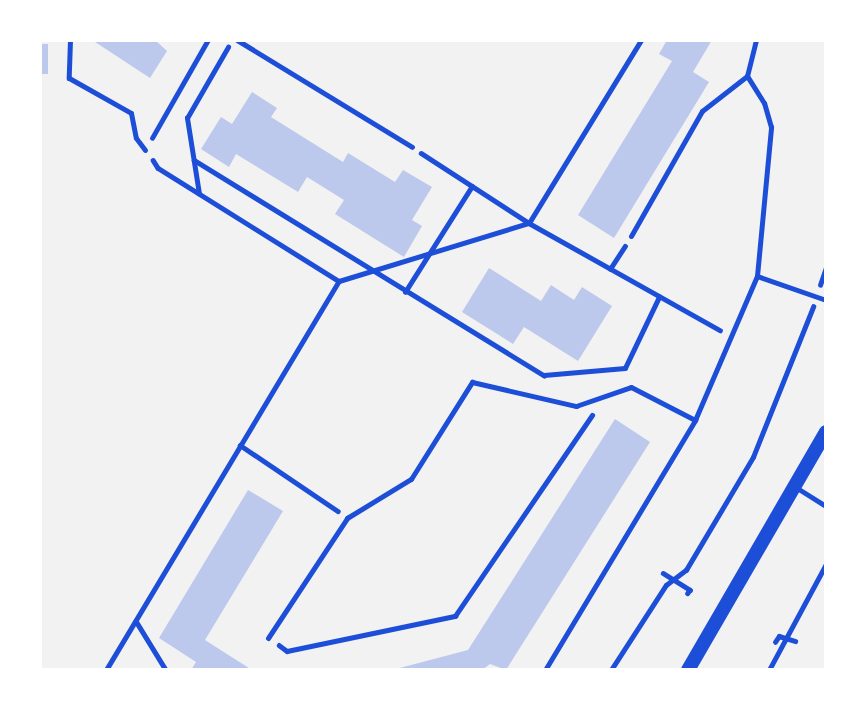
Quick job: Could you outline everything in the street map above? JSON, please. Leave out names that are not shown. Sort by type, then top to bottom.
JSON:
[{"type":"main road","points":[[688,670],[797,488],[826,432]]},
{"type":"lane","points":[[70,40],[69,78],[131,113],[136,138],[145,150]]},
{"type":"lane","points":[[235,40],[412,147]]},
{"type":"lane","points":[[631,236],[702,111],[747,76],[756,40]]},
{"type":"lane","points":[[545,670],[695,420],[757,276],[771,127],[764,103],[747,76]]},
{"type":"lane","points":[[757,276],[826,300]]},
{"type":"lane","points":[[268,638],[347,518],[411,479],[472,382],[576,406],[631,387],[695,420]]},
{"type":"lane","points":[[797,488],[826,506]]},
{"type":"path","points":[[208,40],[145,150],[158,168],[340,281]]},
{"type":"path","points":[[199,194],[187,118],[235,40]]},
{"type":"path","points":[[106,670],[340,281],[529,223],[641,40]]},
{"type":"path","points":[[412,147],[529,223],[733,337]]},
{"type":"path","points":[[194,160],[370,271],[544,375],[625,368],[659,297]]},
{"type":"path","points":[[405,292],[472,186]]},
{"type":"path","points":[[610,270],[631,236]]},
{"type":"path","points":[[611,670],[672,581],[686,570],[753,457],[817,297]]},
{"type":"path","points":[[268,638],[287,651],[455,616],[604,397]]},
{"type":"path","points":[[240,445],[347,518]]},
{"type":"path","points":[[769,670],[826,564]]},
{"type":"path","points":[[663,573],[690,590],[688,593]]},
{"type":"path","points":[[136,621],[166,670]]},
{"type":"path","points":[[775,642],[779,636],[795,641]]},
{"type":"building","points":[[92,40],[155,40],[167,51],[150,78]]},
{"type":"building","points":[[667,40],[712,40],[693,72],[709,82],[614,238],[578,215],[672,61],[659,54]]},
{"type":"building","points":[[40,44],[48,44],[48,74],[40,74]]},
{"type":"building","points":[[252,92],[277,108],[271,117],[343,162],[348,153],[395,182],[403,170],[432,187],[412,220],[422,226],[404,257],[335,214],[344,200],[307,177],[298,192],[236,154],[229,167],[201,149],[221,117],[232,124]]},
{"type":"building","points":[[489,268],[541,301],[551,285],[574,300],[582,287],[612,306],[578,361],[524,327],[513,344],[462,312]]},
{"type":"building","points":[[615,419],[650,442],[506,670],[490,664],[482,670],[392,670],[468,650]]},
{"type":"building","points":[[248,490],[283,511],[205,640],[252,670],[191,670],[196,662],[159,638]]}]
